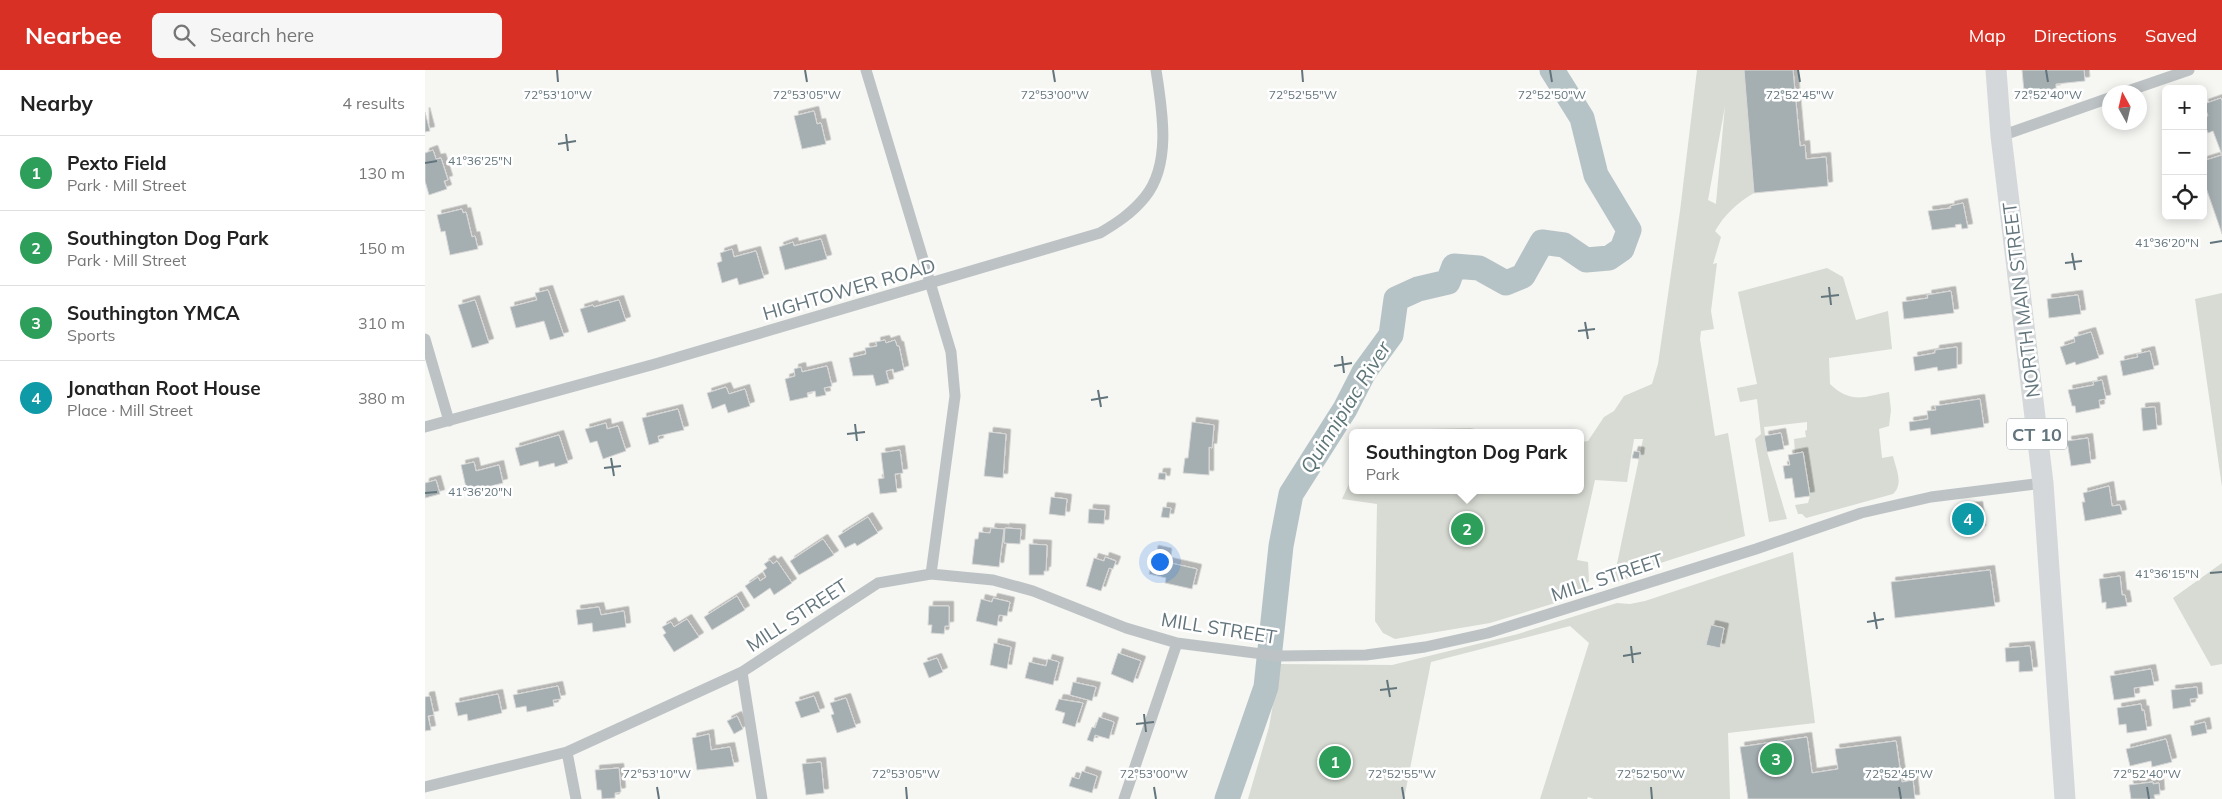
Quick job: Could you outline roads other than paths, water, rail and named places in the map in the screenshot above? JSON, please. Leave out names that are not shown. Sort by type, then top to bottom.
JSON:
[{"type":"highway","name":"NORTH MAIN STREET","points":[[1996,70],[2001,136],[2043,483],[2065,799]]},
{"type":"street","points":[[866,70],[951,352],[955,396],[931,574]]},
{"type":"street","name":"HIGHTOWER ROAD","points":[[425,427],[655,364],[1100,233],[1127,216],[1146,196],[1159,172],[1163,140],[1156,70]]},
{"type":"street","points":[[2145,85],[2189,70]]},
{"type":"street","points":[[2001,136],[2102,100]]},
{"type":"street","points":[[425,339],[449,421]]},
{"type":"street","name":"MILL STREET","points":[[425,787],[567,752],[743,672],[878,583],[931,574],[993,580],[1025,589],[1126,628],[1177,643],[1261,655],[1366,655],[1425,647],[1488,633],[1757,549],[1861,513],[1931,497],[2043,483]]},
{"type":"street","points":[[1124,799],[1177,643]]},
{"type":"street","points":[[743,672],[762,799]]},
{"type":"street","points":[[567,752],[576,799]]},
{"type":"waterway","name":"Quinnipiac River","points":[[1227,799],[1266,687],[1281,546],[1291,494],[1345,409],[1364,372],[1391,335],[1396,299],[1418,289],[1448,282],[1454,266],[1479,268],[1506,283],[1523,276],[1542,242],[1564,245],[1586,260],[1609,258],[1622,249],[1629,230],[1596,175],[1582,118],[1552,70]]},
{"type":"place","name":"Jonathan Root House","points":[[1968,519]]},
{"type":"place","name":"Southington Dog Park","points":[[1467,529]]},
{"type":"place","name":"Southington YMCA","points":[[1776,759]]},
{"type":"place","name":"Pexto Field","points":[[1335,762]]}]
